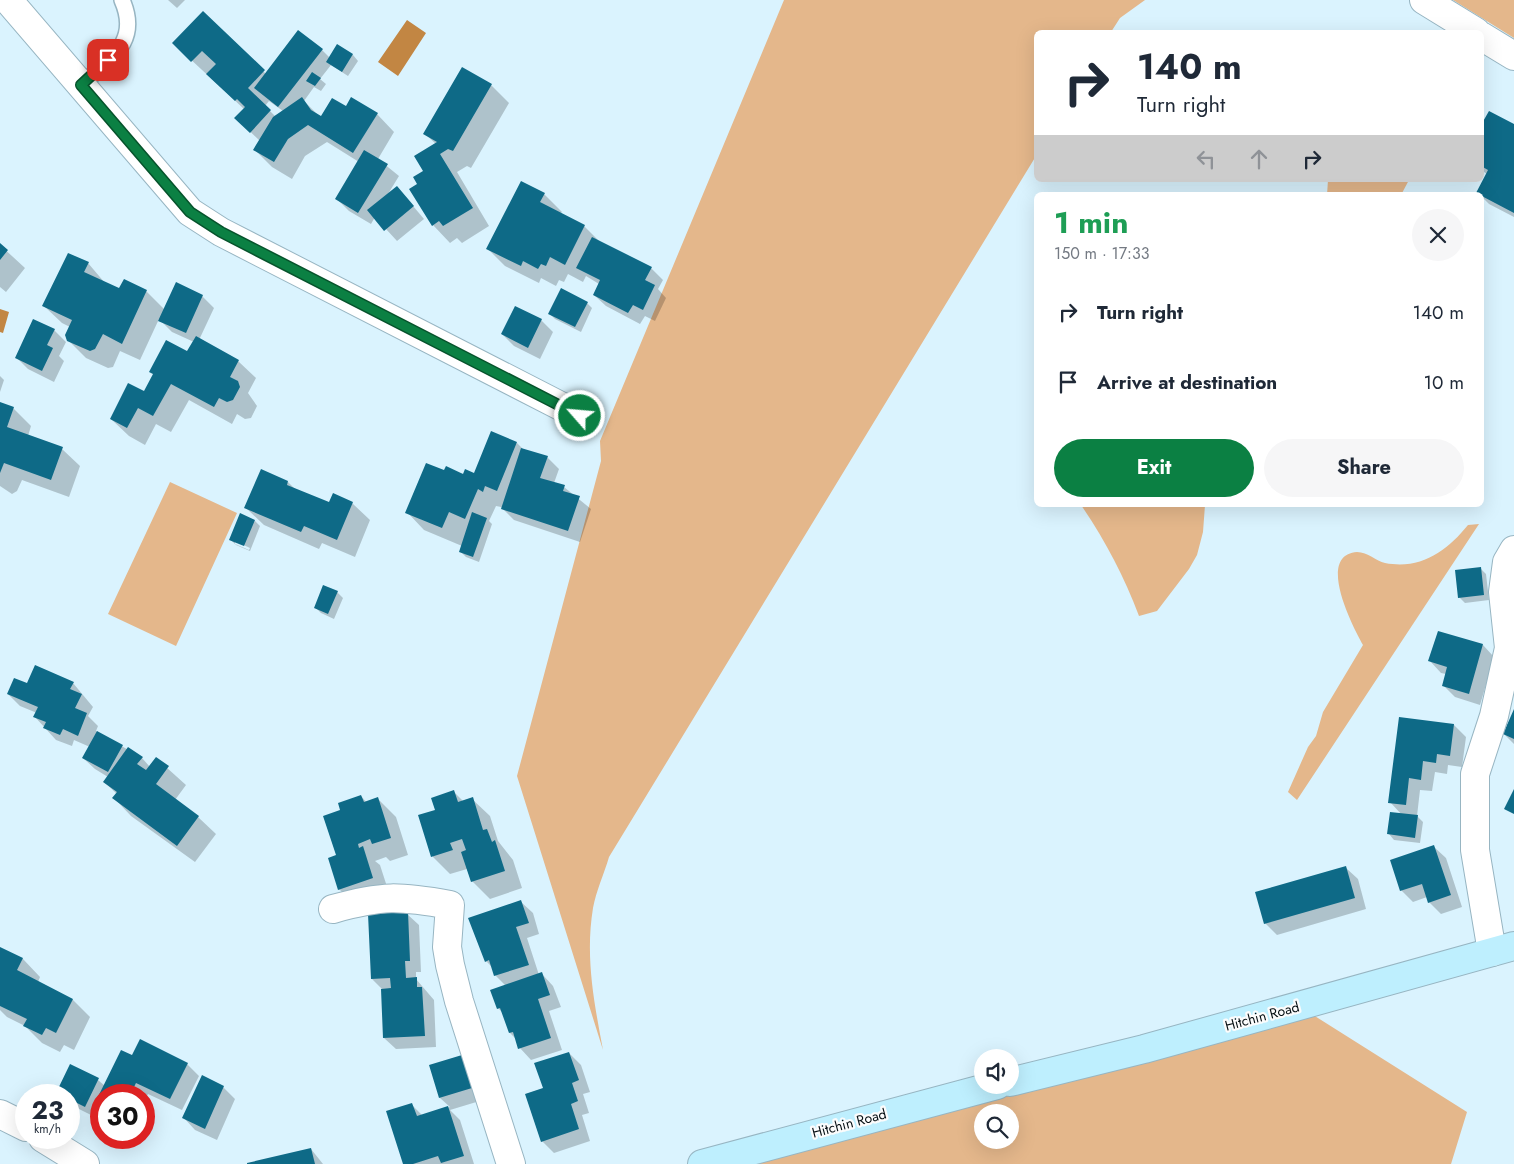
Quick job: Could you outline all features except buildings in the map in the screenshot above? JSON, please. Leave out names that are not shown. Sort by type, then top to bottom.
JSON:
[{"type":"street","points":[[1424,0],[1473,30]]},
{"type":"street","points":[[19,4],[81,85],[190,212],[221,232],[580,416]]},
{"type":"street","points":[[1484,38],[1514,56]]},
{"type":"street","points":[[1503,949],[1475,850],[1475,774],[1494,716],[1509,648],[1503,592],[1507,562],[1514,550]]},
{"type":"street","points":[[333,909],[366,899],[388,896],[406,897],[450,905],[446,947],[450,965],[459,1001],[511,1164]]},
{"type":"street","name":"Hitchin Road","points":[[1019,1080],[1144,1049],[1503,949]]},
{"type":"street","name":"Hitchin Road","points":[[702,1164],[974,1091]]},
{"type":"street","points":[[0,1114],[15,1122]]},
{"type":"street","points":[[61,1149],[85,1164]]},
{"type":"lane","points":[[81,85],[121,48],[127,35],[127,13],[122,0]]},
{"type":"shaded area","points":[[784,0],[1145,0],[1120,18],[1112,30],[1034,30],[1034,159],[609,857],[594,902],[590,944],[594,997],[603,1050],[517,776],[601,461],[600,441]]},
{"type":"shaded area","points":[[1453,0],[1514,0],[1514,38]]},
{"type":"shaded area","points":[[407,20],[426,33],[398,76],[378,62]]},
{"type":"shaded area","points":[[1328,182],[1408,182],[1403,192],[1327,192]]},
{"type":"shaded area","points":[[0,309],[9,312],[3,333],[0,332]]},
{"type":"shaded area","points":[[170,482],[237,513],[176,646],[108,614]]},
{"type":"shaded area","points":[[1082,507],[1205,507],[1203,532],[1197,555],[1189,569],[1157,611],[1139,616],[1127,587],[1098,531]]},
{"type":"shaded area","points":[[1479,524],[1297,800],[1288,792],[1308,747],[1316,736],[1323,712],[1363,645],[1352,624],[1341,594],[1338,579],[1339,566],[1345,556],[1361,552],[1385,563],[1410,564],[1422,561],[1442,550],[1468,525]]},
{"type":"shaded area","points":[[1310,1013],[1467,1112],[1451,1164],[739,1164],[1004,1094],[1019,1094],[1019,1090]]},
{"type":"route","points":[[108,60],[81,85],[190,212],[221,232],[580,416]]}]
